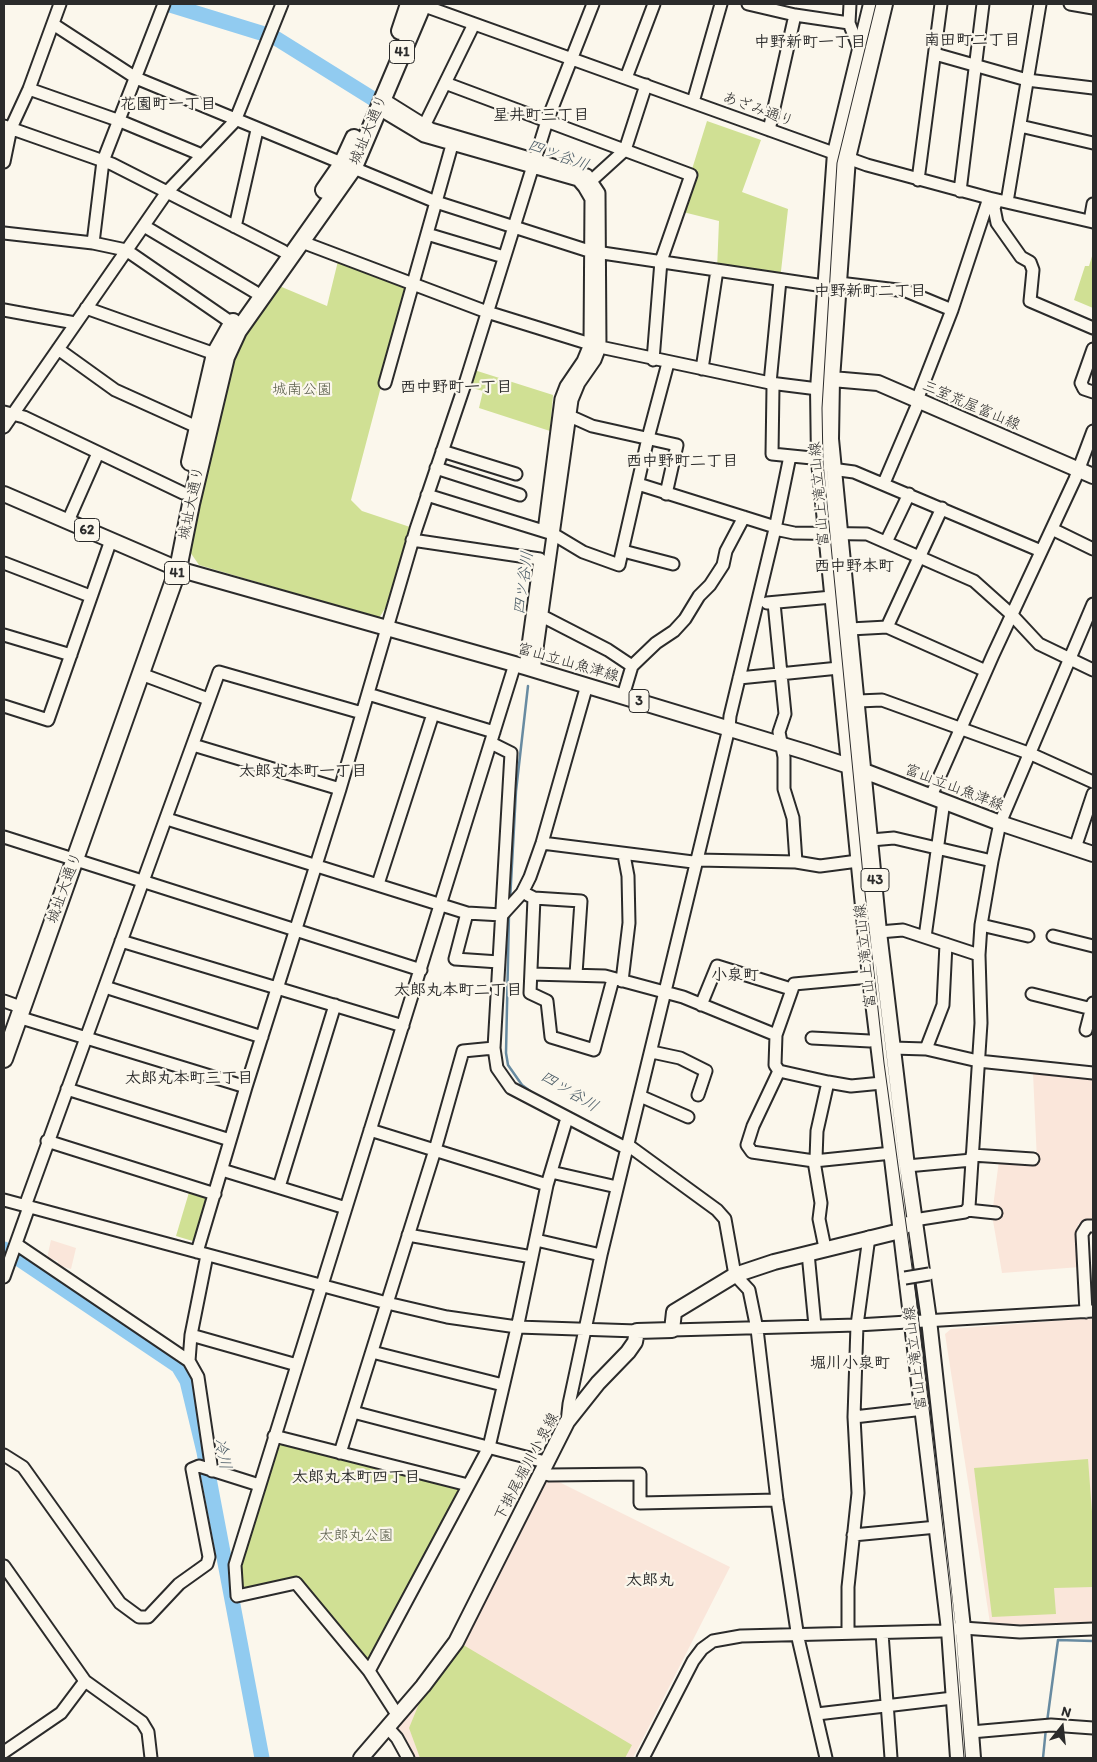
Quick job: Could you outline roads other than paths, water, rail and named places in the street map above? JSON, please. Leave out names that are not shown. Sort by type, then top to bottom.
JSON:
[{"type":"highway","name":"城址大通り","points":[[4,1033],[12,1007],[71,859],[141,674],[174,568],[226,357],[238,331],[302,242],[348,166],[378,102],[418,4]]},
{"type":"highway","name":"城址大通り","points":[[71,859],[174,568],[183,493],[215,354],[232,323],[348,166]]},
{"type":"highway","name":"城址大通り","points":[[4,1059],[12,1007]]},
{"type":"main road","name":"富山上滝立山線","points":[[871,4],[860,51],[841,156],[824,286],[818,389],[819,461],[850,629],[892,1048],[929,1320],[956,1629],[953,1698],[958,1758]]},
{"type":"main road","name":"富山上滝立山線","points":[[885,4],[841,156],[838,283],[830,407],[833,468],[832,597],[882,1083],[924,1409],[937,1527],[956,1629],[973,1758]]},
{"type":"main road","name":"三室荒屋富山線","points":[[832,379],[878,383],[1093,476]]},
{"type":"main road","name":"62","points":[[4,494],[174,568]]},
{"type":"main road","name":"富山立山魚津線","points":[[174,568],[587,685],[848,765],[1000,823],[1093,854]]},
{"type":"main road","points":[[638,1331],[672,1330],[674,1312],[735,1275],[825,1248],[896,1232],[914,1220]]},
{"type":"main road","name":"下掛尾堀川小泉線","points":[[361,1758],[398,1716],[456,1642],[567,1422],[598,1383],[628,1352],[638,1331]]},
{"type":"street","points":[[4,162],[8,127],[29,89],[60,4]]},
{"type":"street","points":[[93,243],[104,161],[164,4]]},
{"type":"street","points":[[4,427],[8,413],[58,349],[168,192],[235,121],[282,4]]},
{"type":"street","name":"あざみ通り","points":[[418,4],[841,156],[960,191],[1091,221]]},
{"type":"street","points":[[189,1361],[202,1254],[214,1194],[230,1140],[340,789],[412,540],[547,121],[593,4]]},
{"type":"street","points":[[626,78],[654,4]]},
{"type":"street","points":[[693,102],[721,4]]},
{"type":"street","points":[[748,4],[795,15],[849,23]]},
{"type":"street","points":[[850,4],[849,23],[860,51]]},
{"type":"street","points":[[918,180],[941,4]]},
{"type":"street","points":[[960,191],[983,4]]},
{"type":"street","points":[[1040,4],[1020,126],[994,208],[996,223],[1021,257],[1030,262],[1033,270],[1030,301],[1093,328]]},
{"type":"street","points":[[1070,4],[1093,8]]},
{"type":"street","points":[[769,130],[795,15]]},
{"type":"street","points":[[53,24],[136,78],[256,130],[436,202],[594,252],[824,286]]},
{"type":"street","points":[[424,126],[474,24]]},
{"type":"street","points":[[935,54],[1027,80],[1093,88]]},
{"type":"street","points":[[445,83],[691,175],[661,261],[653,360]]},
{"type":"street","points":[[592,180],[626,150],[646,85]]},
{"type":"street","points":[[29,89],[120,121],[202,155]]},
{"type":"street","points":[[378,102],[424,126],[578,180],[584,187],[591,203],[594,252],[595,345],[566,386],[548,532],[542,616],[525,667],[494,732],[322,1286],[258,1485],[235,1565],[237,1596],[296,1583],[369,1671],[398,1716]]},
{"type":"street","points":[[378,102],[424,136],[452,145],[587,175],[592,180],[600,199],[594,252]]},
{"type":"street","points":[[1020,126],[1093,143]]},
{"type":"street","points":[[8,127],[104,161],[283,252]]},
{"type":"street","points":[[235,227],[256,130]]},
{"type":"street","points":[[385,383],[452,145]]},
{"type":"street","points":[[884,483],[997,200]]},
{"type":"street","points":[[1091,221],[1093,204]]},
{"type":"street","points":[[144,226],[255,292]]},
{"type":"street","points":[[4,233],[93,243],[126,250],[232,323]]},
{"type":"street","points":[[426,234],[504,257]]},
{"type":"street","points":[[302,242],[412,282],[487,312],[595,345],[668,363],[770,383],[818,389]]},
{"type":"street","points":[[702,369],[717,270]]},
{"type":"street","points":[[780,280],[770,383],[773,387],[772,454],[812,458],[833,468],[854,472],[884,483],[1041,551]]},
{"type":"street","points":[[838,283],[906,292],[952,310]]},
{"type":"street","points":[[86,308],[215,354]]},
{"type":"street","points":[[4,310],[75,324]]},
{"type":"street","points":[[58,349],[115,390],[197,426]]},
{"type":"street","points":[[1093,349],[1081,383],[1084,389],[1093,392]]},
{"type":"street","points":[[427,495],[548,532],[584,552],[619,565],[648,438],[668,363]]},
{"type":"street","points":[[8,413],[24,417],[183,493]]},
{"type":"street","points":[[564,414],[592,426],[677,445],[666,494]]},
{"type":"street","points":[[931,796],[986,671],[1079,470],[1093,431]]},
{"type":"street","points":[[442,451],[516,474]]},
{"type":"street","points":[[68,521],[98,452]]},
{"type":"street","points":[[567,1422],[569,1404],[601,1255],[652,1052],[729,728],[730,716],[758,603],[790,456]]},
{"type":"street","points":[[436,468],[520,495]]},
{"type":"street","points":[[638,484],[772,526],[775,529],[794,533],[866,534],[886,542],[974,581],[1012,615],[1039,644],[1093,670]]},
{"type":"street","points":[[886,542],[910,494]]},
{"type":"street","points":[[887,627],[942,508]]},
{"type":"street","points":[[623,696],[632,666],[656,643],[674,631],[685,619],[723,565],[726,551],[744,517]]},
{"type":"street","points":[[1052,529],[1093,549]]},
{"type":"street","points":[[4,706],[48,720],[111,540]]},
{"type":"street","points":[[412,540],[540,559],[525,667]]},
{"type":"street","points":[[623,550],[673,564]]},
{"type":"street","points":[[4,563],[90,596]]},
{"type":"street","points":[[758,603],[832,597]]},
{"type":"street","points":[[774,603],[785,714],[779,732],[780,744],[784,757],[784,789],[793,818],[796,862]]},
{"type":"street","points":[[967,1210],[969,1207],[981,1023],[979,955],[981,925],[992,861],[1000,823],[1031,754],[1093,604]]},
{"type":"street","points":[[542,616],[608,650],[632,666]]},
{"type":"street","points":[[850,629],[887,627],[986,671]]},
{"type":"street","points":[[4,635],[71,655]]},
{"type":"street","points":[[739,678],[839,668]]},
{"type":"street","points":[[4,1277],[47,1141],[219,672],[362,713]]},
{"type":"street","points":[[141,674],[208,699]]},
{"type":"street","points":[[502,915],[522,893],[530,877],[542,843],[587,685]]},
{"type":"street","points":[[368,694],[494,732]]},
{"type":"street","points":[[858,701],[882,700],[1031,754],[1093,782]]},
{"type":"street","points":[[378,884],[432,714]]},
{"type":"street","points":[[491,743],[511,753],[494,1048],[497,1068],[511,1088],[567,1118],[632,1148],[718,1210],[727,1227],[735,1275],[749,1290],[757,1329],[777,1500],[798,1634],[826,1758]]},
{"type":"street","points":[[193,745],[340,789]]},
{"type":"street","points":[[1075,848],[1093,794]]},
{"type":"street","points":[[925,937],[944,801]]},
{"type":"street","points":[[167,818],[467,913],[502,915]]},
{"type":"street","points":[[4,837],[421,970]]},
{"type":"street","points":[[871,840],[894,838],[992,861]]},
{"type":"street","points":[[542,843],[624,855],[693,862],[697,860],[796,862],[820,866],[858,861]]},
{"type":"street","points":[[534,898],[530,993],[547,1001],[551,1037],[594,1050],[617,980],[629,923],[628,876],[624,855]]},
{"type":"street","points":[[522,893],[534,898],[581,901],[576,974]]},
{"type":"street","points":[[467,913],[455,959],[499,962]]},
{"type":"street","points":[[981,925],[1028,936]]},
{"type":"street","points":[[879,932],[903,930],[979,955]]},
{"type":"street","points":[[1053,936],[1093,946]]},
{"type":"street","points":[[121,941],[403,1026]]},
{"type":"street","points":[[926,1049],[943,1005],[946,944]]},
{"type":"street","points":[[701,1005],[717,966],[791,989]]},
{"type":"street","points":[[531,974],[576,974],[617,980],[666,993],[701,1005],[776,1035]]},
{"type":"street","points":[[870,977],[794,984],[776,1035],[775,1065],[779,1071],[851,1086],[882,1083]]},
{"type":"street","points":[[105,987],[262,1037]]},
{"type":"street","points":[[1032,994],[1092,1006],[1086,1030]]},
{"type":"street","points":[[279,1187],[335,1005]]},
{"type":"street","points":[[12,1007],[86,1038],[246,1087]]},
{"type":"street","points":[[812,1038],[870,1041]]},
{"type":"street","points":[[340,1453],[435,1150],[463,1052],[494,1048]]},
{"type":"street","points":[[892,1048],[926,1049],[978,1061],[1093,1073]]},
{"type":"street","points":[[652,1052],[680,1058],[706,1071],[698,1094]]},
{"type":"street","points":[[779,1071],[753,1126],[747,1145],[752,1152],[815,1160],[892,1153]]},
{"type":"street","points":[[825,1248],[819,1219],[821,1203],[815,1160],[817,1131],[828,1082]]},
{"type":"street","points":[[67,1089],[230,1140]]},
{"type":"street","points":[[640,1096],[688,1117]]},
{"type":"street","points":[[369,1671],[489,1447],[547,1185],[567,1118]]},
{"type":"street","points":[[370,1130],[547,1185]]},
{"type":"street","points":[[47,1141],[214,1194]]},
{"type":"street","points":[[907,1166],[972,1158],[1033,1158]]},
{"type":"street","points":[[222,1170],[346,1208]]},
{"type":"street","points":[[551,1172],[617,1187]]},
{"type":"street","points":[[4,1200],[322,1286],[447,1317],[517,1327],[638,1331]]},
{"type":"street","points":[[914,1220],[967,1210],[996,1213]]},
{"type":"street","points":[[672,1330],[857,1325],[1090,1311],[1082,1234],[1088,1226],[1093,1226]]},
{"type":"street","points":[[408,1236],[532,1257]]},
{"type":"street","points":[[848,1633],[848,1587],[858,1493],[854,1417],[857,1325],[869,1237]]},
{"type":"street","points":[[536,1240],[601,1255]]},
{"type":"street","points":[[16,1244],[189,1361],[198,1377],[212,1470]]},
{"type":"street","points":[[808,1253],[815,1326]]},
{"type":"street","points":[[905,1278],[929,1274]]},
{"type":"street","points":[[191,1335],[297,1365]]},
{"type":"street","points":[[372,1352],[503,1385]]},
{"type":"street","points":[[854,1417],[924,1409]]},
{"type":"street","points":[[353,1412],[489,1447],[543,1468],[549,1475],[640,1474],[640,1503],[777,1500]]},
{"type":"street","points":[[274,1436],[468,1485]]},
{"type":"street","points":[[4,1455],[23,1467],[120,1603],[139,1617],[148,1617],[179,1584],[207,1564],[209,1557],[192,1469],[199,1466],[258,1485]]},
{"type":"street","points":[[853,1535],[937,1527]]},
{"type":"street","points":[[4,1566],[85,1681],[142,1722],[148,1732],[151,1758]]},
{"type":"street","points":[[643,1758],[693,1661],[702,1649],[713,1641],[725,1638],[798,1634],[882,1633],[956,1629],[1020,1632],[1093,1629]]},
{"type":"street","points":[[882,1633],[891,1758]]},
{"type":"street","points":[[4,1752],[61,1712],[85,1681]]},
{"type":"street","points":[[817,1714],[953,1698]]},
{"type":"street","points":[[971,1732],[1052,1725],[1093,1728]]},
{"type":"street","points":[[388,1728],[397,1738],[408,1758]]},
{"type":"waterway","name":"四ツ谷川","points":[[167,4],[274,37],[391,110]]},
{"type":"waterway","name":"四ツ谷川","points":[[510,901],[516,791],[528,686]]},
{"type":"waterway","name":"四ツ谷川","points":[[509,914],[506,1053],[508,1065],[522,1085],[537,1096]]},
{"type":"waterway","name":"冷川","points":[[4,1249],[178,1366],[187,1381],[204,1452],[262,1758]]},
{"type":"waterway","points":[[1047,1722],[1058,1640],[1093,1641]]},
{"type":"waterway","points":[[1043,1758],[1046,1728]]},
{"type":"tram line","points":[[876,4],[837,163],[822,408],[823,463],[863,875],[884,1063],[916,1297],[951,1597],[964,1758]]},
{"type":"district","name":"南田町二丁目","points":[[972,41]]},
{"type":"district","name":"中野新町一丁目","points":[[810,43]]},
{"type":"district","name":"花園町一丁目","points":[[168,105]]},
{"type":"district","name":"星井町三丁目","points":[[541,116]]},
{"type":"district","name":"中野新町二丁目","points":[[870,292]]},
{"type":"district","name":"西中野町一丁目","points":[[456,388]]},
{"type":"district","name":"西中野町二丁目","points":[[682,462]]},
{"type":"district","name":"西中野本町","points":[[854,567]]},
{"type":"district","name":"太郎丸本町一丁目","points":[[303,772]]},
{"type":"district","name":"小泉町","points":[[735,976]]},
{"type":"district","name":"太郎丸本町二丁目","points":[[458,991]]},
{"type":"district","name":"太郎丸本町三丁目","points":[[189,1079]]},
{"type":"district","name":"堀川小泉町","points":[[850,1364]]},
{"type":"district","name":"太郎丸本町四丁目","points":[[356,1478]]},
{"type":"district","name":"太郎丸","points":[[650,1581]]},
{"type":"park label","name":"城南公園","points":[[302,390]]},
{"type":"park label","name":"太郎丸公園","points":[[356,1536]]}]
